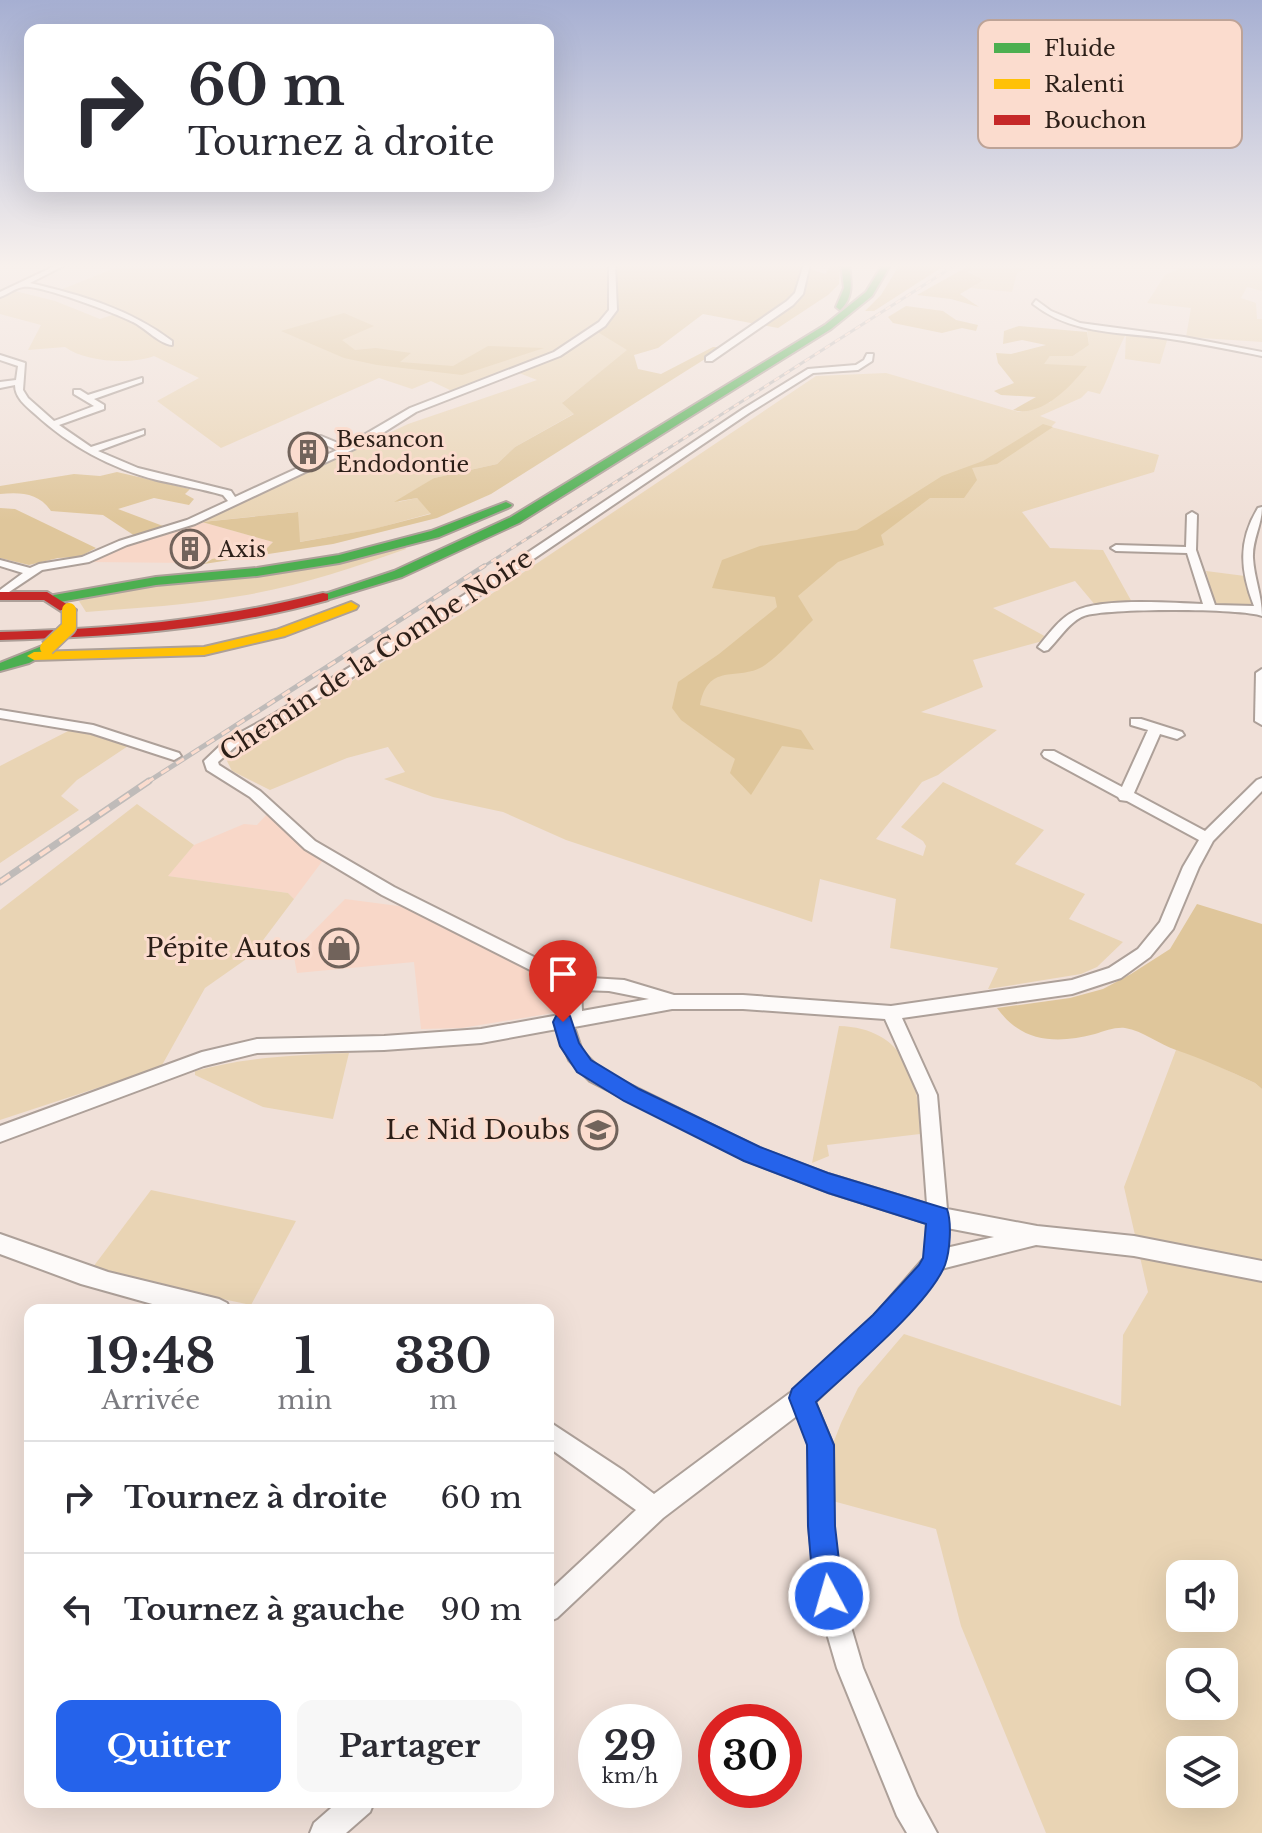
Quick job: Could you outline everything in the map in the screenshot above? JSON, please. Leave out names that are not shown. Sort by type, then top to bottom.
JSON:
[{"type":"main road","points":[[0,625],[179,617],[298,594],[427,550],[501,514],[770,350]]},
{"type":"main road","points":[[0,636],[134,632],[200,625],[304,603],[398,574],[515,520],[793,350]]},
{"type":"main road","points":[[0,667],[35,655],[204,651],[255,641],[344,609],[452,562],[548,511],[672,434],[798,350]]},
{"type":"main road","points":[[0,595],[54,601],[156,581],[276,569],[365,553],[448,529],[536,492]]},
{"type":"main road","points":[[0,687],[5,675],[67,631],[71,621],[54,601]]},
{"type":"street","points":[[0,595],[45,564],[85,560],[123,543],[191,522],[345,450],[413,410],[537,363],[561,350]]},
{"type":"street","points":[[709,359],[723,350]]},
{"type":"street","points":[[1240,350],[1262,354]]},
{"type":"street","name":"Chemin de la Combe Noire","points":[[672,1002],[652,993],[587,983],[572,984],[388,891],[310,845],[255,794],[212,767],[211,761],[230,744],[441,616],[811,371],[858,367],[870,356]]},
{"type":"street","points":[[0,357],[22,365],[18,382],[24,399],[51,425],[89,451],[127,470],[227,493],[233,501]]},
{"type":"street","points":[[88,398],[139,380]]},
{"type":"street","points":[[0,385],[18,382]]},
{"type":"street","points":[[51,425],[101,407],[77,392]]},
{"type":"street","points":[[89,451],[141,432]]},
{"type":"street","points":[[318,438],[345,450]]},
{"type":"street","points":[[1044,647],[1075,615],[1089,610],[1151,606],[1262,611],[1245,561],[1252,529],[1261,513]]},
{"type":"street","points":[[1192,515],[1191,550],[1210,607]]},
{"type":"street","points":[[1116,548],[1191,550]]},
{"type":"street","points":[[0,563],[32,572],[54,601]]},
{"type":"street","points":[[1262,673],[1262,721]]},
{"type":"street","points":[[0,714],[93,729],[174,756]]},
{"type":"street","points":[[1136,722],[1177,735]]},
{"type":"street","points":[[1125,797],[1156,728]]},
{"type":"street","points":[[1049,754],[1207,838]]},
{"type":"street","points":[[0,1134],[202,1059],[235,1050],[278,1044],[384,1043],[460,1038],[672,1002],[743,1002],[891,1013],[1072,987],[1115,973],[1144,953],[1167,925],[1191,867],[1207,838],[1262,783]]},
{"type":"street","points":[[572,984],[568,1021],[570,1046],[584,1066],[631,1095],[752,1154],[828,1183],[938,1217],[1037,1236],[1134,1246],[1262,1271]]},
{"type":"street","points":[[891,1013],[928,1095],[938,1217],[935,1261]]},
{"type":"street","points":[[554,1603],[654,1509],[802,1398],[882,1324],[935,1261],[1037,1236]]},
{"type":"street","points":[[0,1244],[87,1277],[189,1304]]},
{"type":"street","points":[[802,1398],[821,1445],[821,1526],[829,1596],[850,1668],[907,1806],[923,1833]]},
{"type":"street","points":[[554,1437],[654,1509]]},
{"type":"street","points":[[324,1833],[353,1808]]},
{"type":"shaded area","points":[[70,350],[628,350],[563,402],[575,413],[515,447],[497,464],[434,478],[398,502],[417,498],[432,513],[374,529],[299,542],[297,512],[202,522],[408,424],[537,380],[514,371],[452,391],[431,381],[412,389],[379,378],[221,448],[157,401],[199,378],[154,356],[108,360]]},
{"type":"shaded area","points":[[324,350],[387,350],[411,353],[400,362],[453,366],[482,350],[539,350],[462,375],[344,358]]},
{"type":"shaded area","points":[[627,350],[653,350],[634,355],[638,369],[661,374],[708,350],[720,350],[491,494],[437,518],[333,544],[204,564],[212,559],[267,548],[273,542],[202,522],[298,512],[300,542],[373,529],[431,514],[417,498],[394,502],[434,478],[497,464],[515,447],[574,414],[562,403]]},
{"type":"shaded area","points":[[1028,350],[1082,350],[1073,356],[1050,356],[1044,364],[1087,366],[1045,405],[1024,411],[1013,410],[1036,397],[1001,395],[994,391],[1014,383],[998,363],[996,353],[1011,354]]},
{"type":"shaded area","points":[[1082,350],[1119,350],[1100,394],[1088,391],[1081,398],[1040,416],[1056,422],[1051,427],[1159,455],[1154,472],[1022,512],[1050,548],[1103,550],[1133,604],[1096,606],[1075,581],[993,608],[1050,639],[973,660],[983,687],[921,712],[997,730],[938,775],[922,782],[876,839],[923,856],[926,846],[923,841],[901,827],[943,782],[1044,830],[1015,864],[1085,894],[1069,919],[1123,942],[1097,967],[1081,974],[988,989],[998,968],[890,948],[896,899],[820,879],[812,922],[566,840],[503,812],[433,797],[384,779],[405,772],[388,747],[347,758],[270,790],[232,771],[227,761],[235,753],[466,611],[816,376],[886,373],[1019,412],[1051,402],[1043,364],[1050,356],[1073,356]]},
{"type":"shaded area","points":[[1125,350],[1164,350],[1160,364],[1125,359]]},
{"type":"shaded area","points":[[1043,424],[1053,427],[997,464],[972,468],[977,480],[964,498],[930,498],[881,535],[884,545],[838,562],[798,596],[813,620],[773,659],[760,668],[724,675],[709,683],[700,705],[801,730],[814,750],[782,746],[751,795],[730,773],[735,759],[681,720],[672,708],[678,682],[719,654],[777,607],[775,597],[712,588],[722,560],[760,546],[857,530],[942,476],[983,461]]},
{"type":"shaded area","points":[[117,472],[190,489],[185,494],[194,499],[189,505],[154,498],[118,509],[163,526],[135,536],[103,515],[51,511],[41,500],[29,495],[0,494],[0,486],[74,474],[100,476]]},
{"type":"shaded area","points":[[0,508],[15,509],[96,548],[79,557],[29,565],[0,558]]},
{"type":"shaded area","points":[[202,522],[273,542],[267,548],[192,563],[88,562],[118,546]]},
{"type":"shaded area","points":[[405,547],[324,576],[240,596],[86,612],[79,601],[126,589]]},
{"type":"shaded area","points":[[1206,571],[1245,576],[1253,606],[1215,605]]},
{"type":"shaded area","points":[[72,729],[128,746],[77,780],[61,796],[79,810],[0,863],[0,766]]},
{"type":"shaded area","points":[[137,804],[194,845],[168,876],[288,893],[294,899],[252,955],[205,988],[161,1067],[0,1120],[0,910]]},
{"type":"shaded area","points":[[268,813],[324,859],[294,899],[288,893],[167,876],[194,845],[244,824],[257,825]]},
{"type":"shaded area","points":[[345,899],[406,907],[562,984],[553,1013],[462,1028],[421,1029],[414,962],[297,973],[293,952]]},
{"type":"shaded area","points":[[1197,904],[1262,924],[1262,1089],[1255,1083],[1132,1030],[1118,1028],[1067,1039],[1041,1038],[1018,1028],[997,1008],[1070,998],[1103,989],[1170,949]]},
{"type":"shaded area","points":[[839,1026],[880,1036],[904,1060],[917,1094],[920,1134],[827,1145],[829,1156],[812,1163]]},
{"type":"shaded area","points":[[1176,1050],[1190,1053],[1262,1089],[1262,1833],[1046,1833],[961,1626],[936,1529],[829,1500],[834,1441],[841,1423],[858,1388],[904,1334],[1121,1406],[1123,1335],[1148,1292],[1124,1187]]},
{"type":"shaded area","points":[[349,1053],[333,1119],[263,1107],[195,1075],[195,1071],[214,1066],[253,1060]]},
{"type":"shaded area","points":[[151,1190],[296,1221],[252,1304],[90,1271]]},
{"type":"railway","points":[[481,568],[823,350]]},
{"type":"railway","points":[[147,782],[484,566]]},
{"type":"railway","points":[[0,882],[147,782]]},
{"type":"traffic: fast","points":[[323,597],[398,574],[515,520],[791,350]]},
{"type":"traffic: fast","points":[[54,599],[156,581],[257,572],[339,559],[435,534],[506,505]]},
{"type":"traffic: fast","points":[[0,667],[24,660],[47,648]]},
{"type":"traffic: slow","points":[[34,656],[204,651],[280,633],[351,606]]},
{"type":"traffic: slow","points":[[47,648],[69,627],[69,610]]},
{"type":"traffic: jam","points":[[0,596],[47,596],[69,610]]},
{"type":"traffic: jam","points":[[0,636],[163,628],[243,617],[323,597]]},
{"type":"place","name":"Besancon Endodontie","points":[[308,452]]},
{"type":"place","name":"Axis","points":[[190,549]]},
{"type":"place","name":"Pépite Autos","points":[[339,948]]},
{"type":"place","name":"Le Nid Doubs","points":[[598,1130]]},
{"type":"route","points":[[563,1022],[570,1046],[584,1066],[631,1095],[752,1154],[828,1183],[938,1217],[939,1240],[935,1261],[927,1273],[882,1324],[802,1398],[821,1445],[821,1526],[829,1596]]}]
